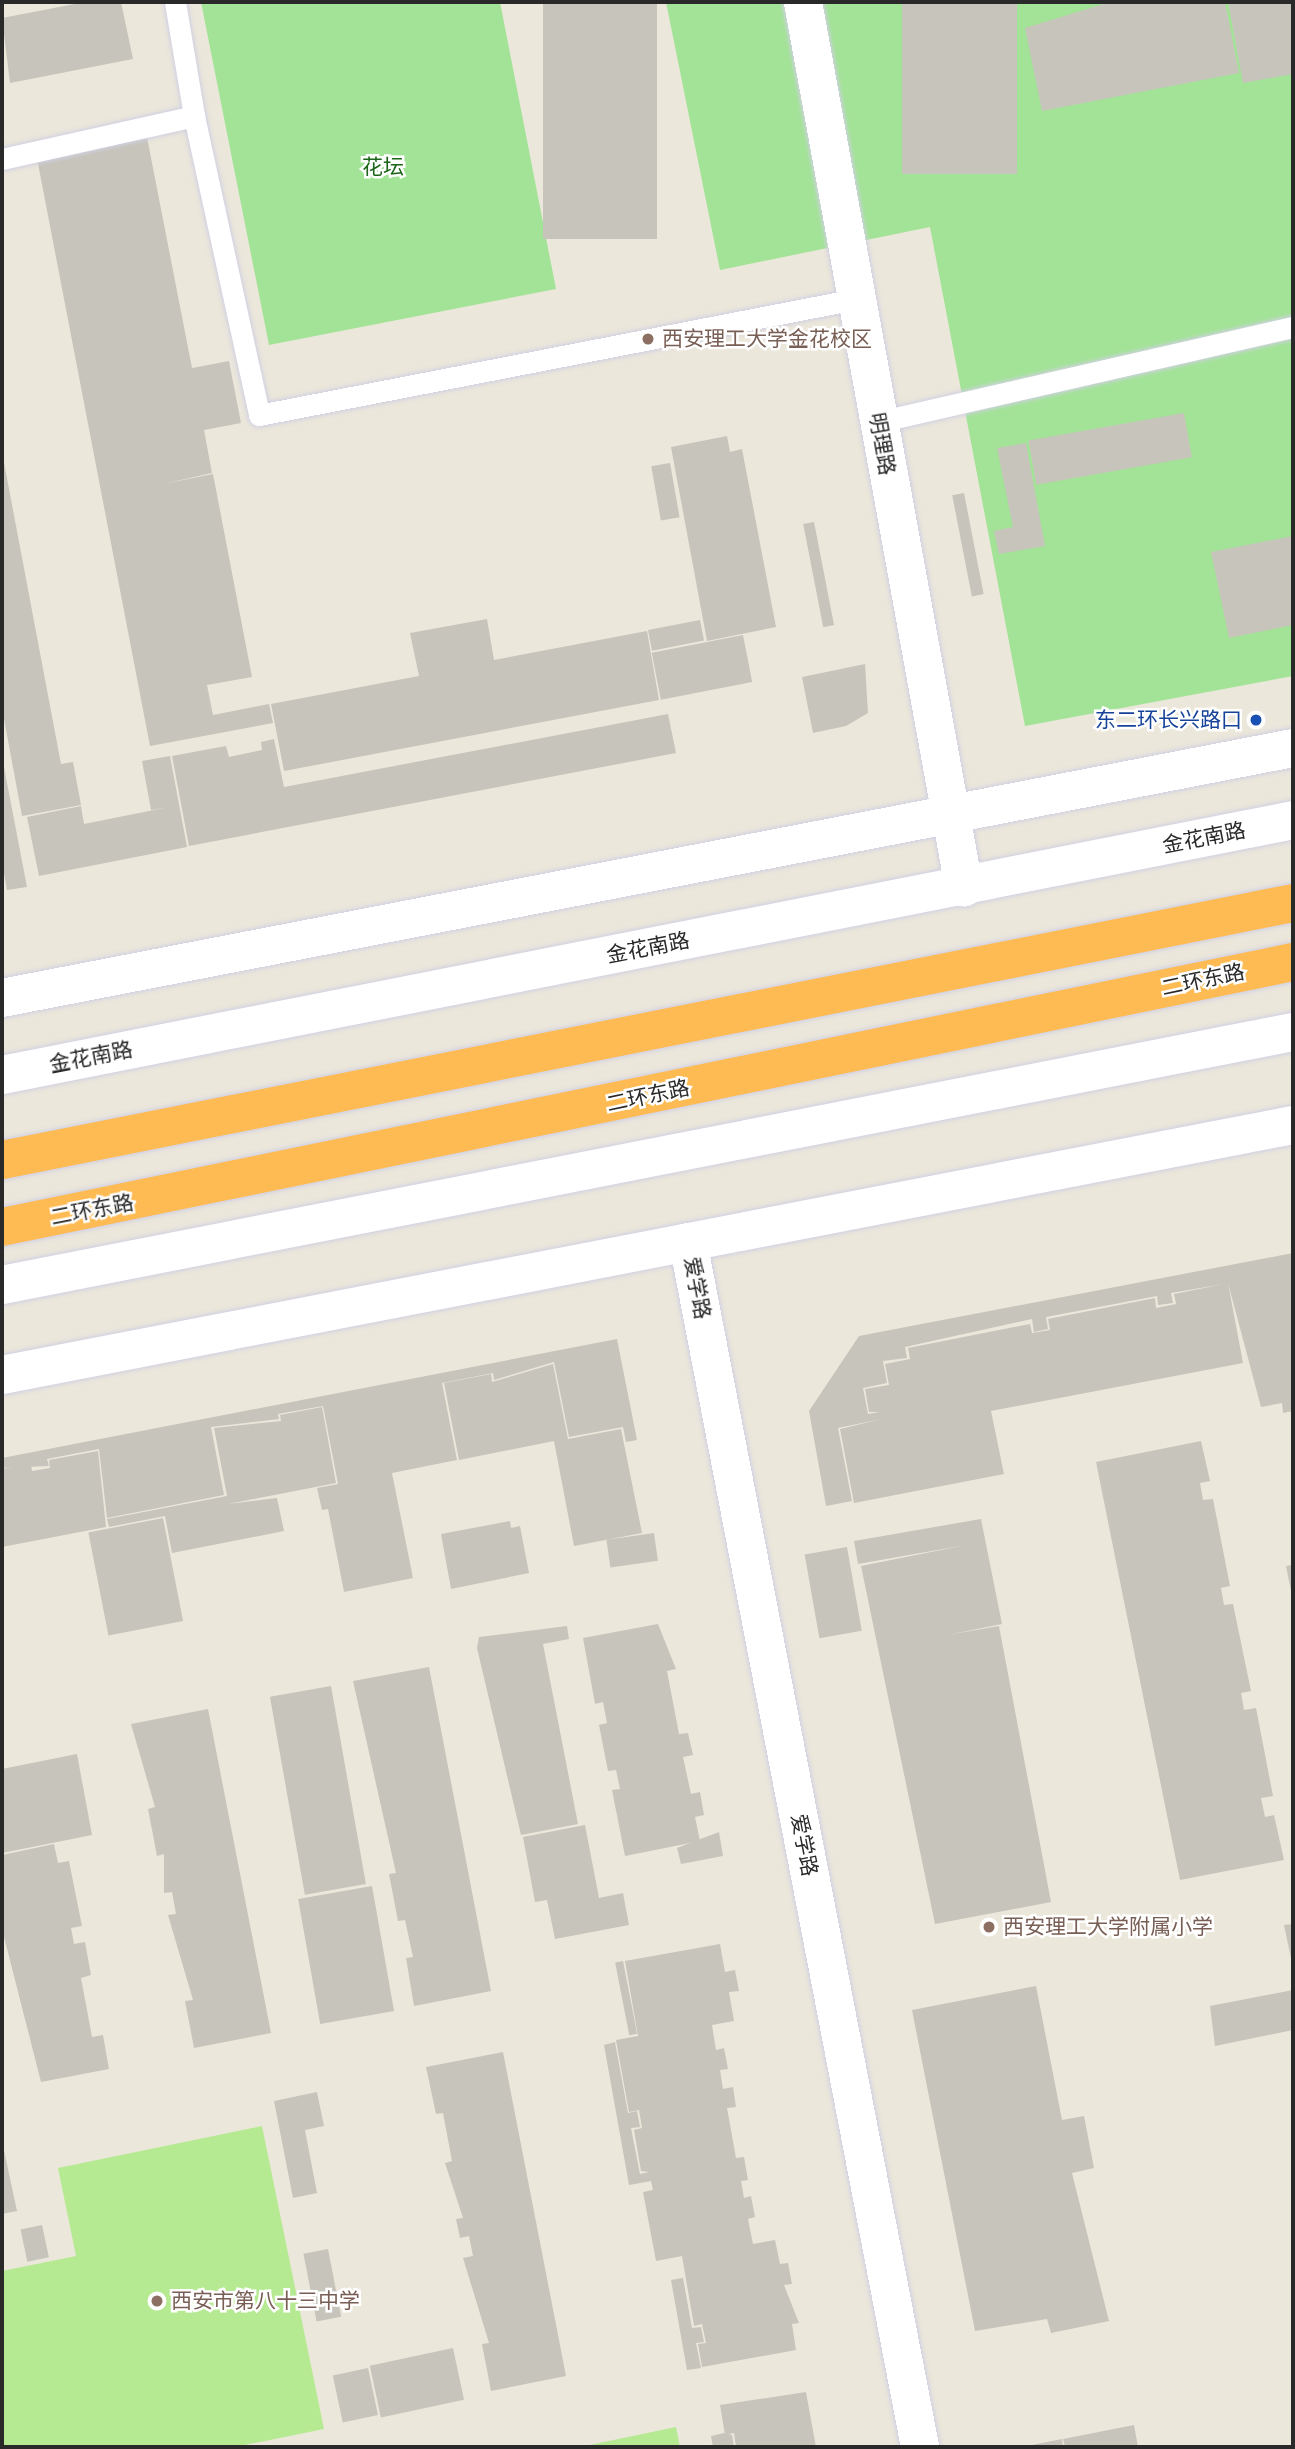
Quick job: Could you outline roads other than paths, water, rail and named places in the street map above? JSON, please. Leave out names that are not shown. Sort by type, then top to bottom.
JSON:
[{"type":"highway","points":[[2,1160],[914,982],[1293,903]]},
{"type":"highway","name":"二环东路","points":[[2,1227],[1293,962]]},
{"type":"street","name":"明理路","points":[[803,2],[964,887]]},
{"type":"street","points":[[2,998],[1293,748]]},
{"type":"street","name":"金花南路","points":[[2,1075],[1293,820]]},
{"type":"street","points":[[2,1285],[1293,1032]]},
{"type":"street","points":[[2,1375],[1293,1125]]},
{"type":"street","name":"爱学路","points":[[688,1242],[920,2447]]},
{"type":"lane","points":[[175,2],[194,116],[259,415],[856,299]]},
{"type":"lane","points":[[2,159],[194,116]]},
{"type":"lane","points":[[878,422],[1293,327]]},
{"type":"place","name":"西安理工大学金花校区","points":[[648,339]]},
{"type":"place","name":"东二环长兴路口","points":[[1256,720]]},
{"type":"place","name":"西安理工大学附属小学","points":[[989,1927]]},
{"type":"place","name":"西安市第八十三中学","points":[[157,2301]]},
{"type":"park label","name":"花坛","points":[[383,167]]}]
